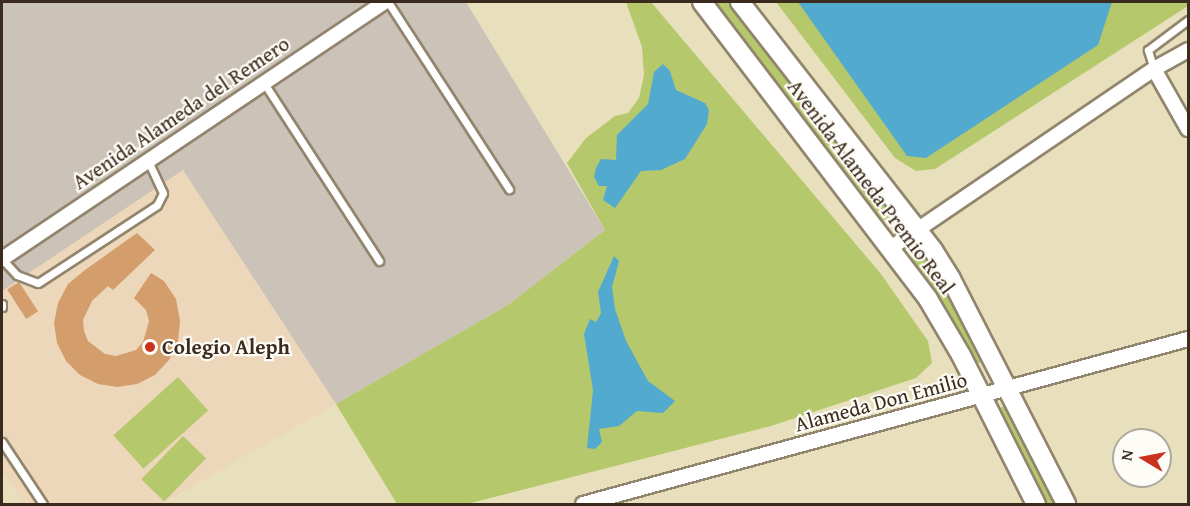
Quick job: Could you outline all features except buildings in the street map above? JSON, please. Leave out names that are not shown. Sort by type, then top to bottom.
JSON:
[{"type":"street","name":"Avenida Alameda del Remero","points":[[2,259],[386,2]]},
{"type":"street","name":"Avenida Alameda Premio Real","points":[[702,2],[892,247],[928,298],[982,397],[1036,504]]},
{"type":"street","name":"Avenida Alameda Premio Real","points":[[740,2],[919,229],[951,279],[1066,504]]},
{"type":"street","points":[[892,247],[1154,69],[1188,50]]},
{"type":"street","points":[[1154,69],[1188,129]]},
{"type":"street","points":[[2,251],[18,249]]},
{"type":"street","name":"Alameda Don Emilio","points":[[583,504],[1188,339]]},
{"type":"lane","points":[[386,2],[509,189]]},
{"type":"lane","points":[[1154,69],[1148,50],[1188,20]]},
{"type":"lane","points":[[264,83],[380,261]]},
{"type":"lane","points":[[2,259],[17,275],[38,283],[157,205],[164,193],[148,161]]},
{"type":"lane","points":[[2,442],[43,504]]},
{"type":"shaded area","points":[[2,2],[466,2],[605,230],[508,305],[336,404],[183,170],[2,291]]},
{"type":"shaded area","name":"Colegio Aleph","points":[[183,170],[336,404],[162,504],[24,504],[2,471],[2,291]]},
{"type":"green space","points":[[626,2],[651,2],[881,274],[928,341],[932,363],[916,378],[771,426],[467,504],[397,504],[336,404],[508,305],[605,230],[567,163],[586,138],[615,116],[628,113],[639,98],[644,75],[642,47]]},
{"type":"green space","points":[[713,2],[729,2],[895,213],[883,222]]},
{"type":"green space","points":[[776,2],[1188,2],[1188,6],[935,169],[916,171],[895,158]]},
{"type":"green space","points":[[924,252],[947,289],[985,360],[975,365],[911,259]]},
{"type":"green space","points":[[178,377],[208,410],[143,469],[113,435]]},
{"type":"green space","points":[[1008,404],[1059,504],[1044,504],[996,410]]},
{"type":"green space","points":[[183,436],[206,458],[164,501],[141,479]]},
{"type":"water","points":[[798,2],[1112,2],[1098,45],[926,158],[907,156]]},
{"type":"water","points":[[663,64],[670,71],[676,90],[705,103],[709,110],[707,124],[685,159],[661,170],[641,171],[615,208],[603,200],[607,186],[599,186],[594,177],[596,168],[601,159],[616,160],[617,135],[648,104],[654,72]]},
{"type":"water","points":[[614,256],[619,261],[612,287],[615,309],[626,341],[648,381],[675,401],[663,413],[637,411],[619,426],[599,429],[602,442],[595,449],[587,448],[593,390],[584,334],[590,319],[596,322],[601,313],[598,292]]},
{"type":"place","name":"Colegio Aleph","points":[[150,347]]}]
